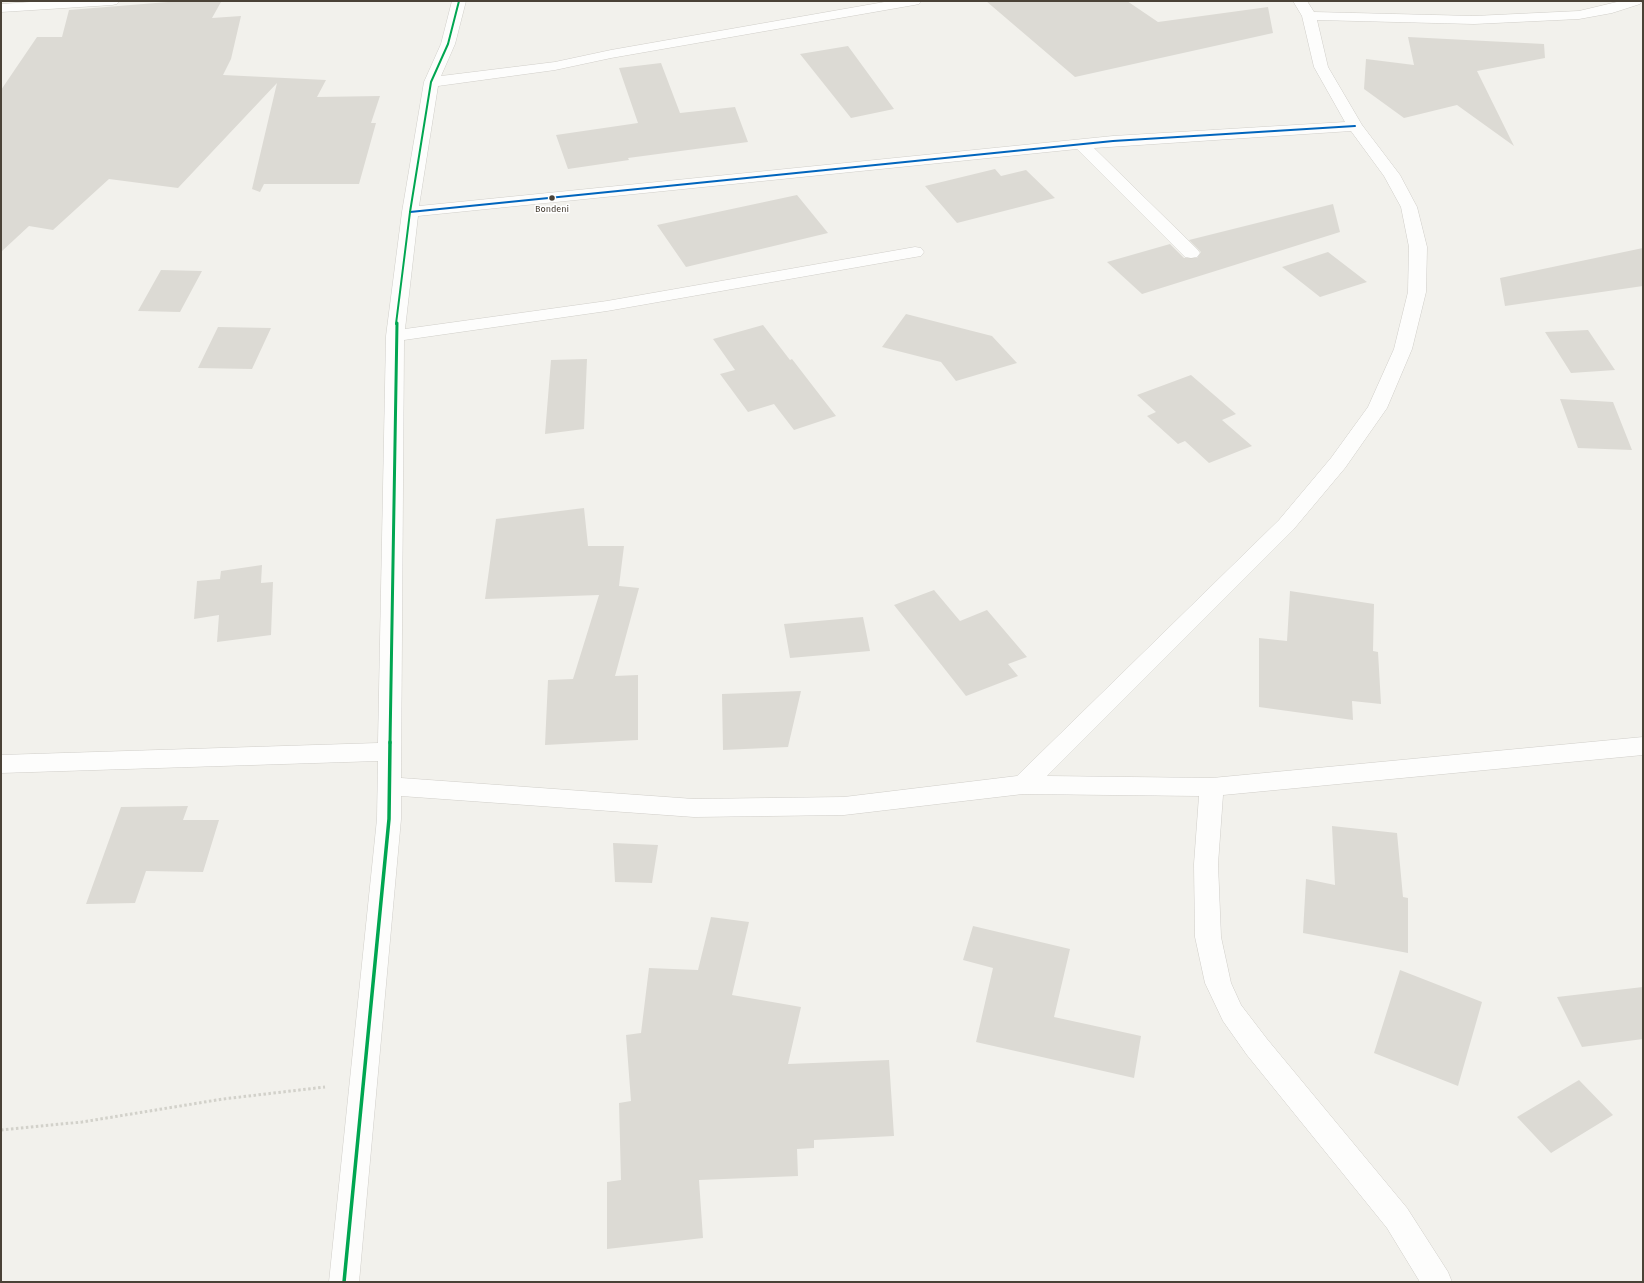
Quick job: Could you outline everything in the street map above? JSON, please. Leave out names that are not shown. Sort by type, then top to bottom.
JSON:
[{"type":"street","points":[[1,8],[112,1]]},
{"type":"street","points":[[344,1282],[389,819],[395,336],[410,212],[431,82],[448,44],[459,1]]},
{"type":"street","points":[[431,82],[555,66],[627,51],[914,1]]},
{"type":"street","points":[[1023,785],[1286,525],[1338,463],[1377,408],[1405,342],[1417,292],[1418,247],[1409,207],[1392,175],[1355,126],[1321,67],[1305,8],[1474,20],[1579,15],[1607,10],[1635,1]]},
{"type":"street","points":[[410,212],[1081,144],[1355,126]]},
{"type":"street","points":[[1081,144],[1191,253]]},
{"type":"street","points":[[395,336],[607,306],[915,252]]},
{"type":"street","points":[[389,786],[694,808],[844,806],[1023,785],[1212,787],[1643,746]]},
{"type":"street","points":[[1,764],[390,752]]},
{"type":"street","points":[[1212,787],[1206,864],[1208,937],[1218,983],[1232,1013],[1257,1047],[1397,1218],[1437,1282]]},
{"type":"path","points":[[1,1130],[82,1122],[223,1099],[363,1082]]},
{"type":"building","points":[[986,1],[1127,1],[1158,22],[1268,7],[1273,33],[1075,77]]},
{"type":"building","points":[[168,2],[221,2],[212,18],[241,16],[231,59],[223,75],[326,80],[317,97],[380,96],[371,123],[376,123],[359,184],[264,184],[260,192],[252,189],[277,83],[178,188],[109,179],[53,230],[29,226],[1,252],[1,90],[37,37],[62,37],[69,10]]},
{"type":"building","points":[[1408,37],[1544,44],[1545,58],[1477,71],[1514,146],[1457,105],[1404,118],[1364,89],[1366,59],[1414,65]]},
{"type":"building","points":[[848,46],[894,109],[851,118],[800,54]]},
{"type":"building","points":[[661,63],[680,113],[735,107],[748,142],[628,158],[629,160],[568,169],[556,135],[638,123],[619,68]]},
{"type":"building","points":[[995,169],[1001,176],[1026,170],[1055,198],[957,223],[925,186]]},
{"type":"building","points":[[797,195],[828,233],[686,267],[657,225]]},
{"type":"building","points":[[1333,204],[1340,232],[1142,294],[1107,262],[1170,244],[1184,258],[1197,258],[1201,252],[1189,240]]},
{"type":"building","points":[[1643,248],[1643,286],[1505,306],[1500,278]]},
{"type":"building","points":[[1328,252],[1367,282],[1320,297],[1282,267]]},
{"type":"building","points":[[161,270],[202,271],[180,312],[138,311]]},
{"type":"building","points":[[906,314],[992,336],[1017,363],[956,381],[941,362],[882,347]]},
{"type":"building","points":[[763,325],[790,360],[792,359],[836,416],[794,430],[774,404],[748,412],[720,374],[735,370],[713,339]]},
{"type":"building","points":[[218,327],[271,328],[252,369],[198,368]]},
{"type":"building","points":[[1588,330],[1615,370],[1571,373],[1545,332]]},
{"type":"building","points":[[587,359],[584,429],[545,434],[551,360]]},
{"type":"building","points":[[1191,375],[1236,414],[1222,420],[1252,446],[1209,463],[1185,441],[1178,444],[1147,416],[1156,412],[1137,395]]},
{"type":"building","points":[[1560,399],[1613,402],[1632,450],[1578,448]]},
{"type":"building","points":[[584,508],[588,546],[624,546],[619,586],[639,588],[615,676],[638,675],[638,740],[545,745],[548,680],[573,679],[599,595],[485,599],[496,519]]},
{"type":"building","points":[[262,565],[261,583],[273,582],[271,635],[217,642],[219,615],[194,619],[197,581],[220,579],[221,571]]},
{"type":"building","points":[[934,590],[960,621],[987,610],[1027,657],[1008,664],[1018,676],[966,696],[894,605]]},
{"type":"building","points":[[1290,591],[1374,604],[1373,651],[1378,652],[1381,704],[1352,701],[1353,720],[1259,707],[1259,638],[1287,641]]},
{"type":"building","points":[[863,617],[870,651],[790,658],[784,624]]},
{"type":"building","points":[[801,691],[788,747],[723,750],[722,694]]},
{"type":"building","points":[[188,806],[183,820],[219,820],[203,872],[146,871],[135,903],[86,904],[121,807]]},
{"type":"building","points":[[1332,826],[1397,833],[1403,897],[1408,898],[1408,953],[1303,933],[1306,879],[1335,885]]},
{"type":"building","points":[[613,843],[658,845],[652,883],[615,882]]},
{"type":"building","points":[[711,917],[749,922],[732,995],[801,1007],[788,1064],[889,1060],[894,1136],[814,1140],[814,1148],[797,1149],[798,1176],[699,1180],[703,1238],[607,1249],[607,1182],[621,1180],[619,1103],[631,1101],[626,1035],[641,1033],[649,968],[698,970]]},
{"type":"building","points":[[973,926],[1070,949],[1054,1017],[1141,1036],[1134,1078],[976,1042],[993,968],[963,960]]},
{"type":"building","points":[[1400,970],[1482,1002],[1458,1086],[1374,1053]]},
{"type":"building","points":[[1643,987],[1643,1039],[1582,1047],[1557,997]]},
{"type":"building","points":[[1579,1080],[1613,1115],[1551,1153],[1517,1117]]},
{"type":"transit line","points":[[344,1282],[389,819],[395,336],[410,212],[431,82],[448,44],[459,1]]},
{"type":"transit line","points":[[410,212],[1113,141],[1355,126]]},
{"type":"place","name":"Bondeni","points":[[552,198]]}]
